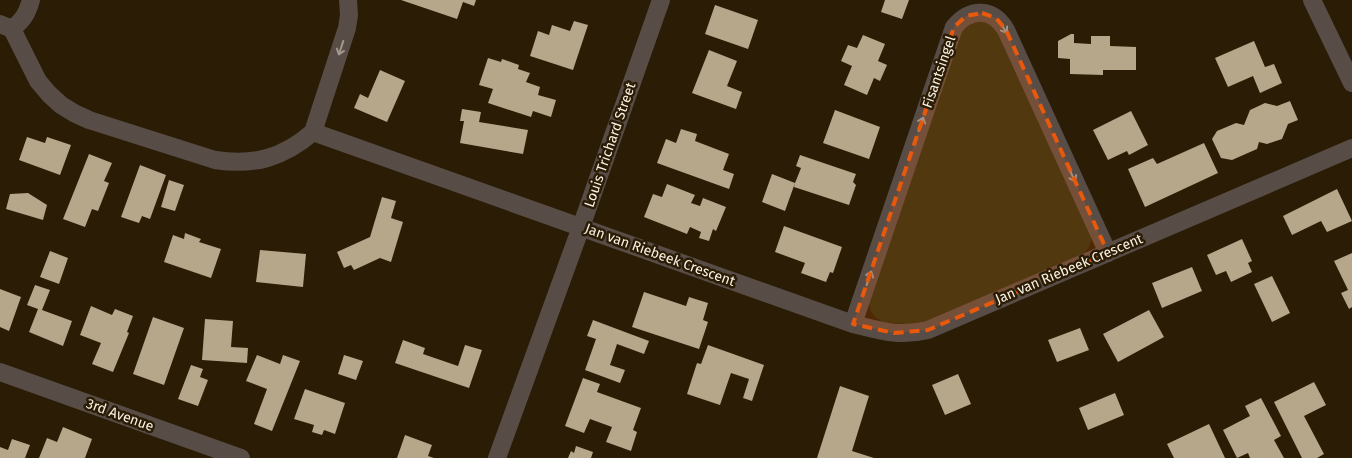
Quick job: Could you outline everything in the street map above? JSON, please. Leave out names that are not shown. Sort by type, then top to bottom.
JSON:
[{"type":"street","points":[[31,0],[28,11],[21,22],[6,27],[38,81],[61,105],[74,113],[117,129],[214,160],[230,163],[260,161],[275,156],[302,142],[313,132],[347,28],[349,15],[348,0]]},
{"type":"street","name":"Louis Trichard Street","points":[[497,458],[581,227],[660,0]]},
{"type":"street","points":[[1312,0],[1352,83]]},
{"type":"street","name":"Fisantsingel","points":[[853,324],[954,27],[966,16],[974,13],[989,14],[1002,23],[1006,30],[1108,253]]},
{"type":"street","name":"Jan van Riebeek Crescent","points":[[313,132],[853,324],[906,334],[928,330],[1352,148]]},
{"type":"street","name":"3rd Avenue","points":[[0,372],[241,458]]},
{"type":"highlighted area","points":[[982,13],[996,18],[1006,30],[1108,253],[928,330],[894,333],[853,324],[954,27],[966,16]]},
{"type":"green space","points":[[979,19],[993,23],[1092,234],[1090,244],[1081,256],[931,322],[903,324],[883,322],[871,312],[869,297],[960,30]]},
{"type":"building","points":[[401,0],[476,0],[474,6],[463,2],[457,19]]},
{"type":"building","points":[[885,0],[909,0],[902,19],[881,12]]},
{"type":"building","points":[[715,5],[758,20],[748,49],[705,34]]},
{"type":"building","points":[[574,21],[588,25],[573,70],[530,56],[538,31],[549,35],[552,25],[570,31]]},
{"type":"building","points":[[1074,34],[1074,43],[1091,44],[1091,36],[1110,36],[1110,46],[1136,47],[1136,70],[1103,70],[1103,75],[1070,74],[1070,59],[1058,58],[1058,41]]},
{"type":"building","points":[[863,35],[885,44],[878,61],[887,65],[880,81],[874,78],[867,95],[844,85],[852,66],[841,61],[848,45],[857,48]]},
{"type":"building","points":[[1254,41],[1265,67],[1274,64],[1282,83],[1260,93],[1253,76],[1228,87],[1215,58]]},
{"type":"building","points":[[709,50],[737,61],[727,86],[742,92],[736,109],[692,93]]},
{"type":"building","points":[[488,58],[501,62],[502,59],[519,65],[518,69],[530,73],[526,82],[540,87],[538,95],[556,100],[551,117],[533,111],[531,117],[488,103],[493,89],[479,85]]},
{"type":"building","points":[[380,70],[405,81],[387,122],[354,108],[360,94],[368,98]]},
{"type":"building","points":[[1290,101],[1298,120],[1288,124],[1282,139],[1267,144],[1259,142],[1257,149],[1232,160],[1221,158],[1212,139],[1217,131],[1236,123],[1244,125],[1250,110],[1265,103],[1277,106]]},
{"type":"building","points":[[462,109],[481,112],[479,122],[528,130],[523,154],[460,143],[464,121],[460,121]]},
{"type":"building","points":[[835,110],[880,127],[869,159],[823,143]]},
{"type":"building","points":[[1131,111],[1148,145],[1129,155],[1127,151],[1108,160],[1093,130]]},
{"type":"building","points":[[681,129],[697,134],[695,141],[729,154],[723,170],[734,174],[729,189],[657,163],[666,139],[676,143]]},
{"type":"building","points":[[27,137],[45,143],[47,137],[71,145],[60,175],[19,160]]},
{"type":"building","points":[[1204,143],[1218,173],[1145,207],[1128,169],[1153,158],[1157,164]]},
{"type":"building","points":[[89,154],[112,163],[104,181],[109,183],[98,211],[92,209],[85,227],[63,219]]},
{"type":"building","points":[[800,155],[856,174],[853,182],[856,185],[849,205],[794,187],[801,168],[796,166]]},
{"type":"building","points":[[140,165],[166,175],[150,219],[142,216],[139,223],[121,217]]},
{"type":"building","points":[[772,174],[795,183],[785,211],[762,202]]},
{"type":"building","points":[[169,180],[184,185],[175,211],[161,207]]},
{"type":"building","points":[[667,184],[695,195],[691,203],[700,206],[703,198],[726,207],[716,231],[713,229],[709,241],[699,238],[701,232],[690,227],[687,234],[644,217],[653,194],[662,197]]},
{"type":"building","points":[[1337,189],[1352,221],[1327,232],[1321,221],[1292,235],[1283,216]]},
{"type":"building","points":[[28,193],[47,205],[43,220],[6,209],[10,194]]},
{"type":"building","points":[[382,197],[396,201],[391,218],[403,222],[391,262],[380,258],[354,270],[351,265],[344,268],[337,252],[370,237]]},
{"type":"building","points":[[784,226],[842,247],[833,273],[830,272],[826,282],[801,273],[805,263],[775,252]]},
{"type":"building","points":[[185,233],[201,239],[199,242],[221,249],[211,278],[164,262],[173,235],[184,239]]},
{"type":"building","points":[[1242,239],[1252,261],[1248,263],[1252,272],[1231,282],[1226,271],[1216,275],[1207,255]]},
{"type":"building","points":[[260,250],[306,254],[303,287],[256,282]]},
{"type":"building","points":[[50,251],[68,258],[59,284],[40,277]]},
{"type":"building","points":[[1352,253],[1352,307],[1349,309],[1341,293],[1348,290],[1334,261]]},
{"type":"building","points":[[1192,267],[1202,291],[1162,308],[1152,283]]},
{"type":"building","points":[[1272,276],[1290,313],[1272,322],[1254,284]]},
{"type":"building","points":[[35,285],[50,290],[42,310],[72,321],[63,346],[29,332],[38,309],[27,305]]},
{"type":"building","points":[[0,289],[21,297],[9,331],[0,327]]},
{"type":"building","points":[[644,292],[686,306],[689,297],[708,303],[703,320],[708,322],[699,349],[632,327]]},
{"type":"building","points":[[91,306],[112,315],[115,309],[133,316],[127,332],[129,333],[113,372],[92,364],[101,343],[80,335]]},
{"type":"building","points":[[1149,310],[1164,337],[1118,362],[1103,334]]},
{"type":"building","points":[[153,317],[184,328],[164,385],[133,374]]},
{"type":"building","points":[[205,319],[233,321],[231,347],[248,348],[247,363],[202,360]]},
{"type":"building","points":[[593,320],[649,341],[644,354],[617,344],[610,365],[625,370],[620,383],[585,370],[596,339],[587,336]]},
{"type":"building","points":[[1080,328],[1089,350],[1057,362],[1048,340]]},
{"type":"building","points":[[403,340],[425,348],[423,354],[458,366],[465,345],[482,350],[469,388],[395,363]]},
{"type":"building","points":[[708,345],[764,365],[752,401],[743,398],[749,379],[731,373],[720,405],[687,394],[697,363],[701,364]]},
{"type":"building","points":[[257,355],[280,364],[283,355],[300,361],[272,431],[254,424],[267,389],[246,381]]},
{"type":"building","points":[[344,355],[363,361],[356,380],[338,374]]},
{"type":"building","points":[[191,365],[203,369],[200,377],[208,380],[198,406],[178,399]]},
{"type":"building","points":[[958,374],[971,404],[945,415],[932,385]]},
{"type":"building","points":[[583,378],[600,384],[597,392],[641,408],[633,430],[637,432],[631,451],[606,442],[612,427],[590,419],[584,433],[565,426]]},
{"type":"building","points":[[1314,382],[1326,405],[1304,416],[1324,454],[1317,458],[1302,458],[1274,402]]},
{"type":"building","points":[[840,386],[869,396],[852,451],[874,458],[817,458]]},
{"type":"building","points":[[305,389],[345,403],[335,434],[324,430],[322,435],[312,432],[314,425],[294,419]]},
{"type":"building","points":[[1115,393],[1124,415],[1088,430],[1079,408]]},
{"type":"building","points":[[1261,398],[1281,436],[1274,440],[1284,458],[1250,458],[1248,453],[1237,458],[1223,430],[1250,416],[1245,406]]},
{"type":"building","points":[[1209,424],[1225,458],[1174,458],[1167,444]]},
{"type":"building","points":[[63,427],[92,439],[85,458],[39,458],[47,438],[57,442]]},
{"type":"building","points":[[405,435],[432,445],[428,456],[434,458],[397,458]]},
{"type":"building","points":[[12,439],[30,445],[25,458],[0,458],[0,447],[8,450]]},
{"type":"building","points":[[576,446],[593,452],[591,458],[568,458],[571,451],[574,453]]}]
